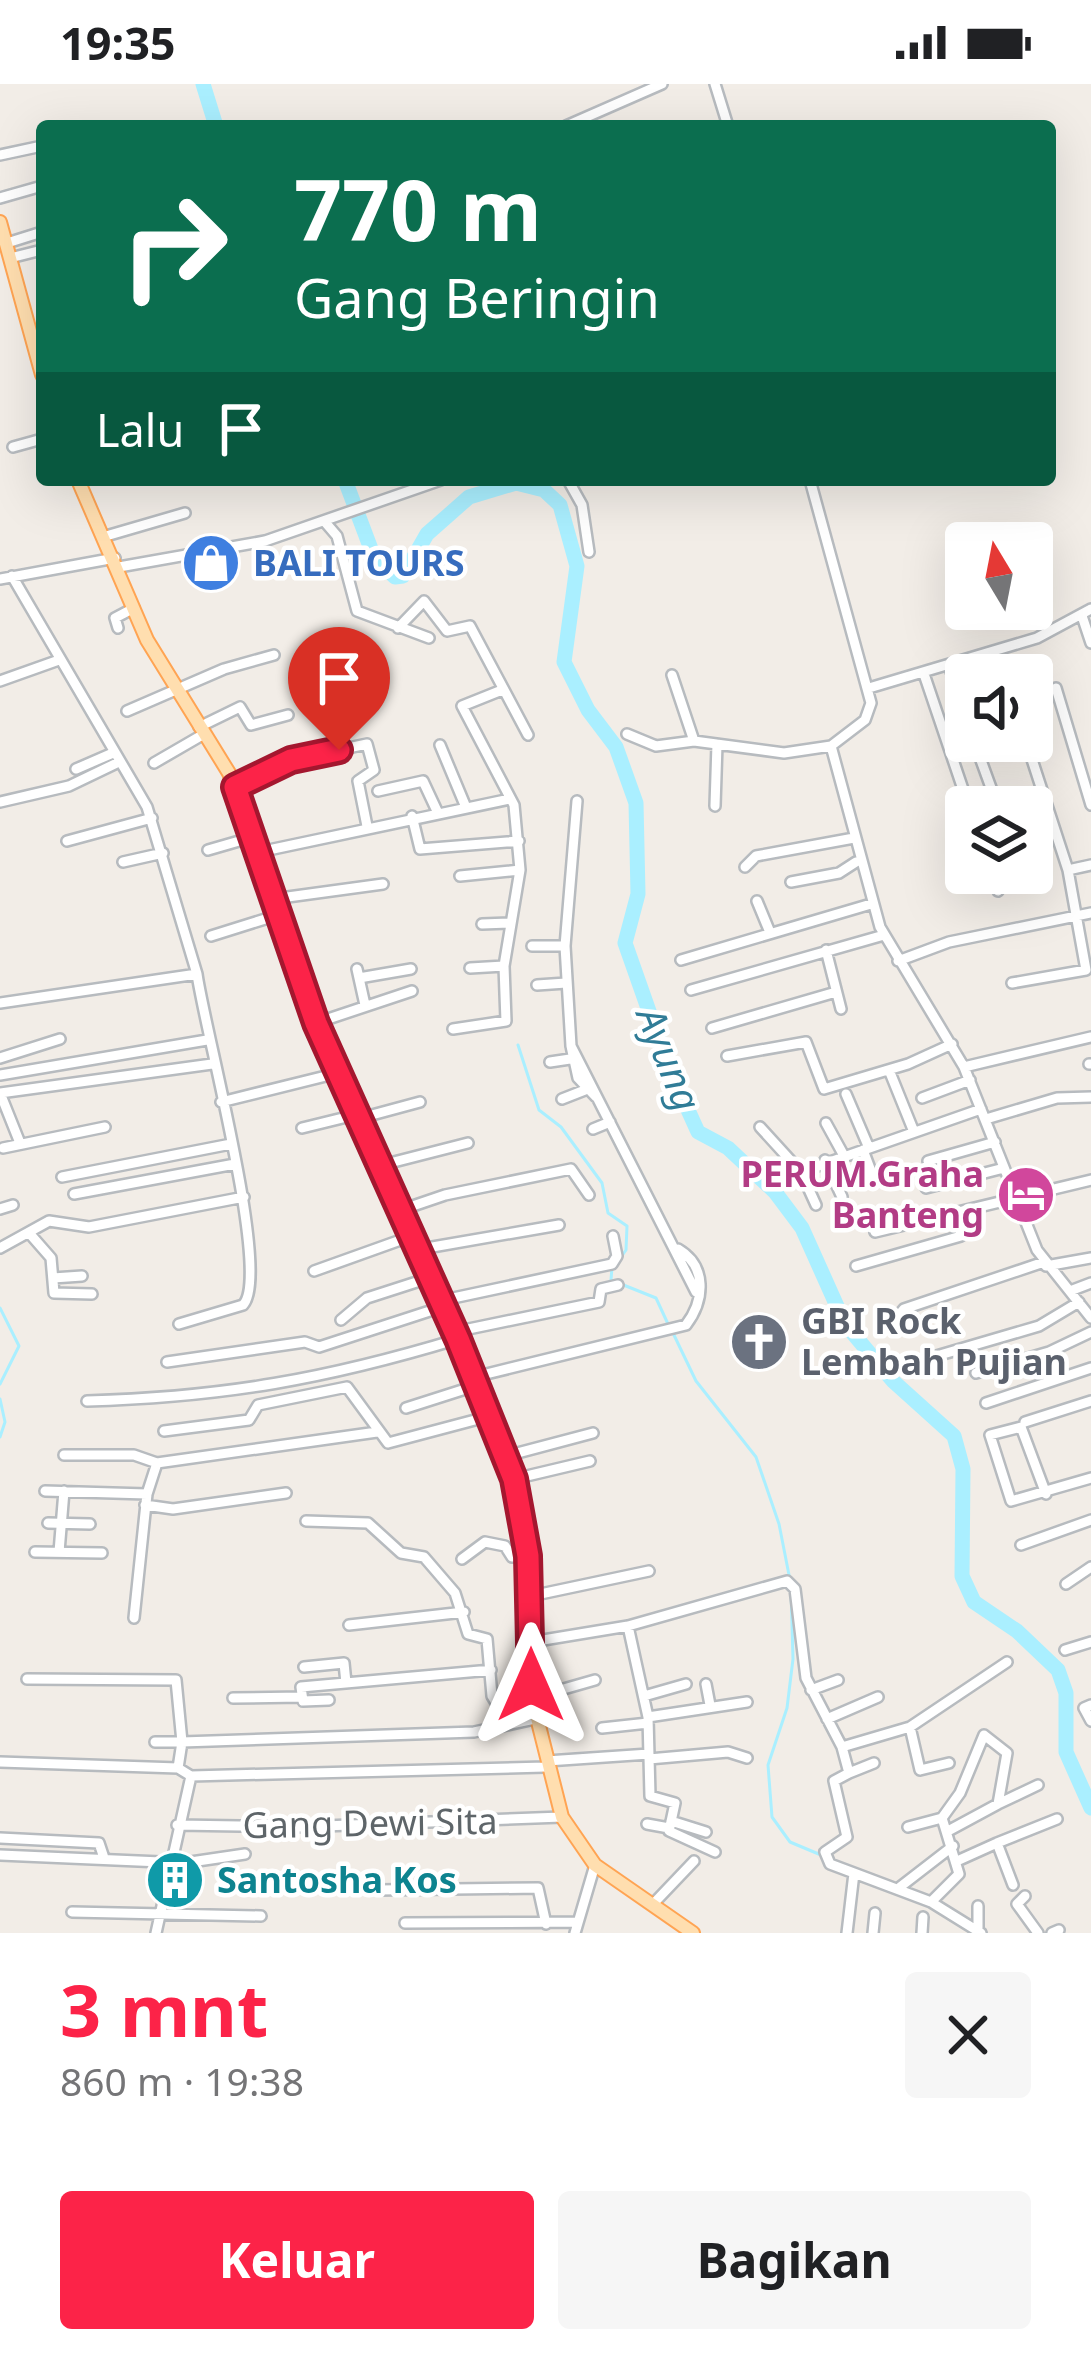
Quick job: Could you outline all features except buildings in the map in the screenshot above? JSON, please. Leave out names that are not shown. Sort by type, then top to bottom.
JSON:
[{"type":"main road","points":[[2,232],[36,353]]},
{"type":"main road","points":[[81,486],[134,608],[235,787],[316,1023],[506,1456],[528,1556],[535,1719],[562,1817],[596,1865],[693,1933]]},
{"type":"street","points":[[580,120],[662,84]]},
{"type":"street","points":[[716,84],[726,120]]},
{"type":"street","points":[[0,155],[36,147]]},
{"type":"street","points":[[0,199],[36,188]]},
{"type":"street","points":[[2,232],[36,232]]},
{"type":"street","points":[[10,259],[36,252]]},
{"type":"street","points":[[13,447],[36,441]]},
{"type":"street","points":[[179,1324],[250,1299],[244,1197],[212,1064],[197,974],[152,818],[6,578],[265,541],[425,486]]},
{"type":"street","points":[[571,486],[582,505],[590,552]]},
{"type":"street","points":[[627,734],[646,745],[694,741],[784,753],[831,746],[869,714],[869,688],[812,486]]},
{"type":"street","points":[[106,536],[185,513]]},
{"type":"street","points":[[325,522],[340,547],[354,606],[429,638]]},
{"type":"street","points":[[398,628],[424,601],[449,632],[468,624],[528,734]]},
{"type":"street","points":[[118,628],[115,618],[134,608]]},
{"type":"street","points":[[990,654],[1087,613],[1091,643]]},
{"type":"street","points":[[127,712],[176,688],[274,655]]},
{"type":"street","points":[[0,682],[59,660]]},
{"type":"street","points":[[869,688],[945,669]]},
{"type":"street","points":[[924,674],[962,786]]},
{"type":"street","points":[[672,675],[694,741]]},
{"type":"street","points":[[1056,688],[1091,805]]},
{"type":"street","points":[[453,1029],[505,1023],[504,966],[520,871],[519,841],[511,799],[462,706],[502,690]]},
{"type":"street","points":[[154,763],[240,707],[251,725],[288,715]]},
{"type":"street","points":[[715,806],[717,743]]},
{"type":"street","points":[[235,787],[291,760],[367,744],[374,770],[358,781],[367,826]]},
{"type":"street","points":[[440,745],[465,806]]},
{"type":"street","points":[[831,746],[858,861],[884,935],[964,1067],[1045,1264],[1091,1318]]},
{"type":"street","points":[[76,769],[116,758]]},
{"type":"street","points":[[0,802],[61,789],[116,758]]},
{"type":"street","points":[[1012,982],[1089,970],[1068,869],[1033,762]]},
{"type":"street","points":[[378,791],[423,781],[437,811]]},
{"type":"street","points":[[259,852],[412,816],[511,799]]},
{"type":"street","points":[[577,800],[565,946],[570,1059],[585,1090],[597,1098]]},
{"type":"street","points":[[412,816],[420,849],[519,841]]},
{"type":"street","points":[[67,841],[152,818]]},
{"type":"street","points":[[208,850],[253,837]]},
{"type":"street","points":[[745,867],[756,856],[854,838]]},
{"type":"street","points":[[123,862],[163,853]]},
{"type":"street","points":[[791,881],[839,873],[858,861]]},
{"type":"street","points":[[1068,869],[1091,865]]},
{"type":"street","points":[[460,876],[520,871]]},
{"type":"street","points":[[273,899],[383,884]]},
{"type":"street","points":[[758,901],[769,930]]},
{"type":"street","points":[[681,959],[871,904]]},
{"type":"street","points":[[898,961],[949,942],[1091,913]]},
{"type":"street","points":[[211,936],[278,915]]},
{"type":"street","points":[[482,924],[509,923]]},
{"type":"street","points":[[692,990],[884,935]]},
{"type":"street","points":[[532,946],[565,946]]},
{"type":"street","points":[[826,950],[841,1010]]},
{"type":"street","points":[[470,968],[504,966]]},
{"type":"street","points":[[365,1005],[358,973],[411,969]]},
{"type":"street","points":[[0,1003],[197,974]]},
{"type":"street","points":[[537,986],[566,983]]},
{"type":"street","points":[[316,1023],[412,991]]},
{"type":"street","points":[[712,1028],[836,992]]},
{"type":"street","points":[[551,1023],[568,1021]]},
{"type":"street","points":[[964,1067],[1091,1036]]},
{"type":"street","points":[[0,1058],[60,1040]]},
{"type":"street","points":[[0,1075],[207,1040]]},
{"type":"street","points":[[727,1056],[806,1042],[824,1089],[889,1070],[952,1044]]},
{"type":"street","points":[[406,1408],[476,1381],[680,1329],[693,1315],[696,1292],[678,1249],[571,1046]]},
{"type":"street","points":[[550,1062],[570,1059]]},
{"type":"street","points":[[20,1144],[0,1094],[212,1064]]},
{"type":"street","points":[[889,1070],[914,1132]]},
{"type":"street","points":[[221,1102],[338,1073]]},
{"type":"street","points":[[922,1098],[970,1080]]},
{"type":"street","points":[[562,1099],[585,1090]]},
{"type":"street","points":[[846,1094],[874,1179]]},
{"type":"street","points":[[800,1172],[843,1154],[983,1114],[1057,1098],[1091,1097]]},
{"type":"street","points":[[302,1127],[420,1102]]},
{"type":"street","points":[[593,1129],[610,1121]]},
{"type":"street","points":[[826,1123],[843,1154]]},
{"type":"street","points":[[3,1148],[105,1127]]},
{"type":"street","points":[[760,1127],[800,1172],[815,1205]]},
{"type":"street","points":[[928,1161],[995,1142]]},
{"type":"street","points":[[378,1166],[468,1143]]},
{"type":"street","points":[[62,1177],[231,1144]]},
{"type":"street","points":[[825,1160],[842,1197]]},
{"type":"street","points":[[74,1194],[235,1164]]},
{"type":"street","points":[[926,1188],[1004,1168]]},
{"type":"street","points":[[398,1211],[445,1195],[571,1169],[589,1195]]},
{"type":"street","points":[[874,1232],[1091,1180]]},
{"type":"street","points":[[0,1248],[52,1221],[89,1227],[244,1197]]},
{"type":"street","points":[[0,1209],[13,1205]]},
{"type":"street","points":[[856,1266],[961,1236],[958,1211]]},
{"type":"street","points":[[314,1271],[412,1243],[559,1225]]},
{"type":"street","points":[[30,1234],[51,1258],[56,1294],[92,1294]]},
{"type":"street","points":[[166,1363],[304,1342],[319,1347],[441,1304],[608,1265],[616,1258],[613,1236]]},
{"type":"street","points":[[905,1330],[899,1315],[904,1309],[1045,1264],[1091,1258]]},
{"type":"street","points":[[52,1278],[82,1276]]},
{"type":"street","points":[[340,1320],[367,1298],[429,1278]]},
{"type":"street","points":[[1070,1291],[1091,1283]]},
{"type":"street","points":[[87,1401],[177,1400],[313,1379],[456,1335],[599,1302],[601,1288],[618,1285]]},
{"type":"street","points":[[933,1357],[1040,1326],[1078,1302]]},
{"type":"street","points":[[976,1373],[1049,1352],[1091,1332]]},
{"type":"street","points":[[986,1403],[1091,1368]]},
{"type":"street","points":[[164,1431],[249,1420],[258,1405],[347,1387],[389,1443],[491,1415]]},
{"type":"street","points":[[1025,1422],[1091,1401]]},
{"type":"street","points":[[1046,1494],[1021,1426],[990,1435],[1011,1501],[1046,1494],[1091,1478]]},
{"type":"street","points":[[64,1455],[134,1455],[157,1463],[377,1432]]},
{"type":"street","points":[[506,1456],[593,1433]]},
{"type":"street","points":[[514,1479],[590,1461]]},
{"type":"street","points":[[134,1618],[146,1500],[157,1463]]},
{"type":"street","points":[[45,1491],[146,1500],[173,1509],[286,1493]]},
{"type":"street","points":[[59,1552],[64,1491]]},
{"type":"street","points":[[1021,1545],[1091,1520]]},
{"type":"street","points":[[306,1521],[368,1523],[401,1553],[424,1557],[464,1612],[468,1634],[487,1639],[492,1696],[509,1724]]},
{"type":"street","points":[[48,1523],[90,1524]]},
{"type":"street","points":[[462,1559],[485,1541],[505,1546],[512,1557],[528,1556]]},
{"type":"street","points":[[35,1552],[102,1552]]},
{"type":"street","points":[[1066,1584],[1091,1567]]},
{"type":"street","points":[[531,1596],[649,1571]]},
{"type":"street","points":[[530,1642],[628,1626],[787,1581],[795,1589],[811,1690],[842,1747],[850,1773]]},
{"type":"street","points":[[350,1625],[464,1612]]},
{"type":"street","points":[[628,1626],[648,1720],[650,1796],[675,1803],[670,1825]]},
{"type":"street","points":[[1065,1651],[1091,1642]]},
{"type":"street","points":[[842,1747],[910,1726],[1006,1662]]},
{"type":"street","points":[[304,1667],[344,1663],[346,1683]]},
{"type":"street","points":[[302,1697],[302,1686],[491,1670]]},
{"type":"street","points":[[27,1679],[176,1680],[182,1742],[178,1768]]},
{"type":"street","points":[[532,1698],[596,1680]]},
{"type":"street","points":[[811,1690],[838,1680]]},
{"type":"street","points":[[644,1696],[686,1684]]},
{"type":"street","points":[[706,1684],[710,1705]]},
{"type":"street","points":[[827,1719],[878,1696]]},
{"type":"street","points":[[232,1698],[329,1700]]},
{"type":"street","points":[[602,1728],[747,1702]]},
{"type":"street","points":[[1091,1705],[1084,1708],[1091,1721]]},
{"type":"street","points":[[155,1742],[474,1732],[535,1719]]},
{"type":"street","points":[[910,1726],[920,1770],[949,1763]]},
{"type":"street","points":[[908,1827],[942,1818],[959,1793],[980,1734],[1007,1753],[998,1804]]},
{"type":"street","points":[[0,1762],[178,1768],[191,1776],[544,1764],[728,1752],[747,1758]]},
{"type":"street","points":[[874,1763],[834,1781],[847,1837],[825,1852],[830,1864],[900,1887],[979,1931]]},
{"type":"street","points":[[156,1933],[191,1776]]},
{"type":"street","points":[[948,1831],[1038,1785]]},
{"type":"street","name":"Gang Dewi Sita","points":[[177,1825],[297,1827],[562,1817]]},
{"type":"street","points":[[931,1901],[958,1876],[942,1818]]},
{"type":"street","points":[[957,1862],[1057,1819]]},
{"type":"street","points":[[647,1824],[706,1832]]},
{"type":"street","points":[[670,1825],[715,1852]]},
{"type":"street","points":[[0,1838],[99,1843],[104,1858]]},
{"type":"street","points":[[997,1844],[1013,1885]]},
{"type":"street","points":[[900,1887],[953,1846]]},
{"type":"street","points":[[0,1855],[169,1861],[245,1854]]},
{"type":"street","points":[[654,1904],[694,1861]]},
{"type":"street","points":[[405,1923],[576,1928],[596,1865]]},
{"type":"street","points":[[847,1933],[854,1873]]},
{"type":"street","points":[[379,1890],[538,1888],[546,1924]]},
{"type":"street","points":[[1025,1896],[1017,1904],[1038,1933]]},
{"type":"street","points":[[978,1906],[979,1931]]},
{"type":"street","points":[[72,1912],[261,1916]]},
{"type":"street","points":[[873,1933],[875,1912]]},
{"type":"street","points":[[922,1933],[923,1917]]},
{"type":"waterway","name":"Ayung","points":[[203,84],[214,120]]},
{"type":"waterway","name":"Ayung","points":[[347,486],[374,557],[395,577],[403,576],[427,534],[469,497],[506,486]]},
{"type":"waterway","name":"Ayung","points":[[528,486],[544,490],[560,505],[577,566],[564,662],[588,710],[616,747],[636,803],[638,894],[625,943],[669,1068],[698,1132],[728,1148],[775,1192],[802,1228],[845,1324],[893,1381],[954,1436],[963,1469],[962,1576],[974,1602],[1017,1631],[1058,1670],[1066,1693],[1066,1752],[1091,1808]]},
{"type":"waterway","points":[[518,1045],[539,1110],[561,1127],[602,1183],[608,1213],[627,1226],[626,1250],[619,1260]]},
{"type":"waterway","points":[[612,1267],[611,1280],[656,1298],[668,1324]]},
{"type":"waterway","points":[[0,1308],[19,1346],[0,1384]]},
{"type":"waterway","points":[[673,1333],[696,1381],[756,1457],[779,1524],[790,1580]]},
{"type":"waterway","points":[[0,1399],[5,1422],[0,1437]]},
{"type":"waterway","points":[[791,1590],[793,1659],[787,1708],[768,1765],[772,1817],[790,1842],[821,1855]]},
{"type":"place","name":"BALI TOURS","points":[[211,563]]},
{"type":"place","name":"PERUM.Graha Banteng","points":[[1026,1195]]},
{"type":"place","name":"GBI Rock Lembah Pujian","points":[[759,1342]]},
{"type":"place","name":"Santosha Kos","points":[[175,1880]]},
{"type":"route","points":[[339,750],[291,760],[235,787],[316,1023],[491,1415],[514,1479],[528,1556],[531,1685]]}]
